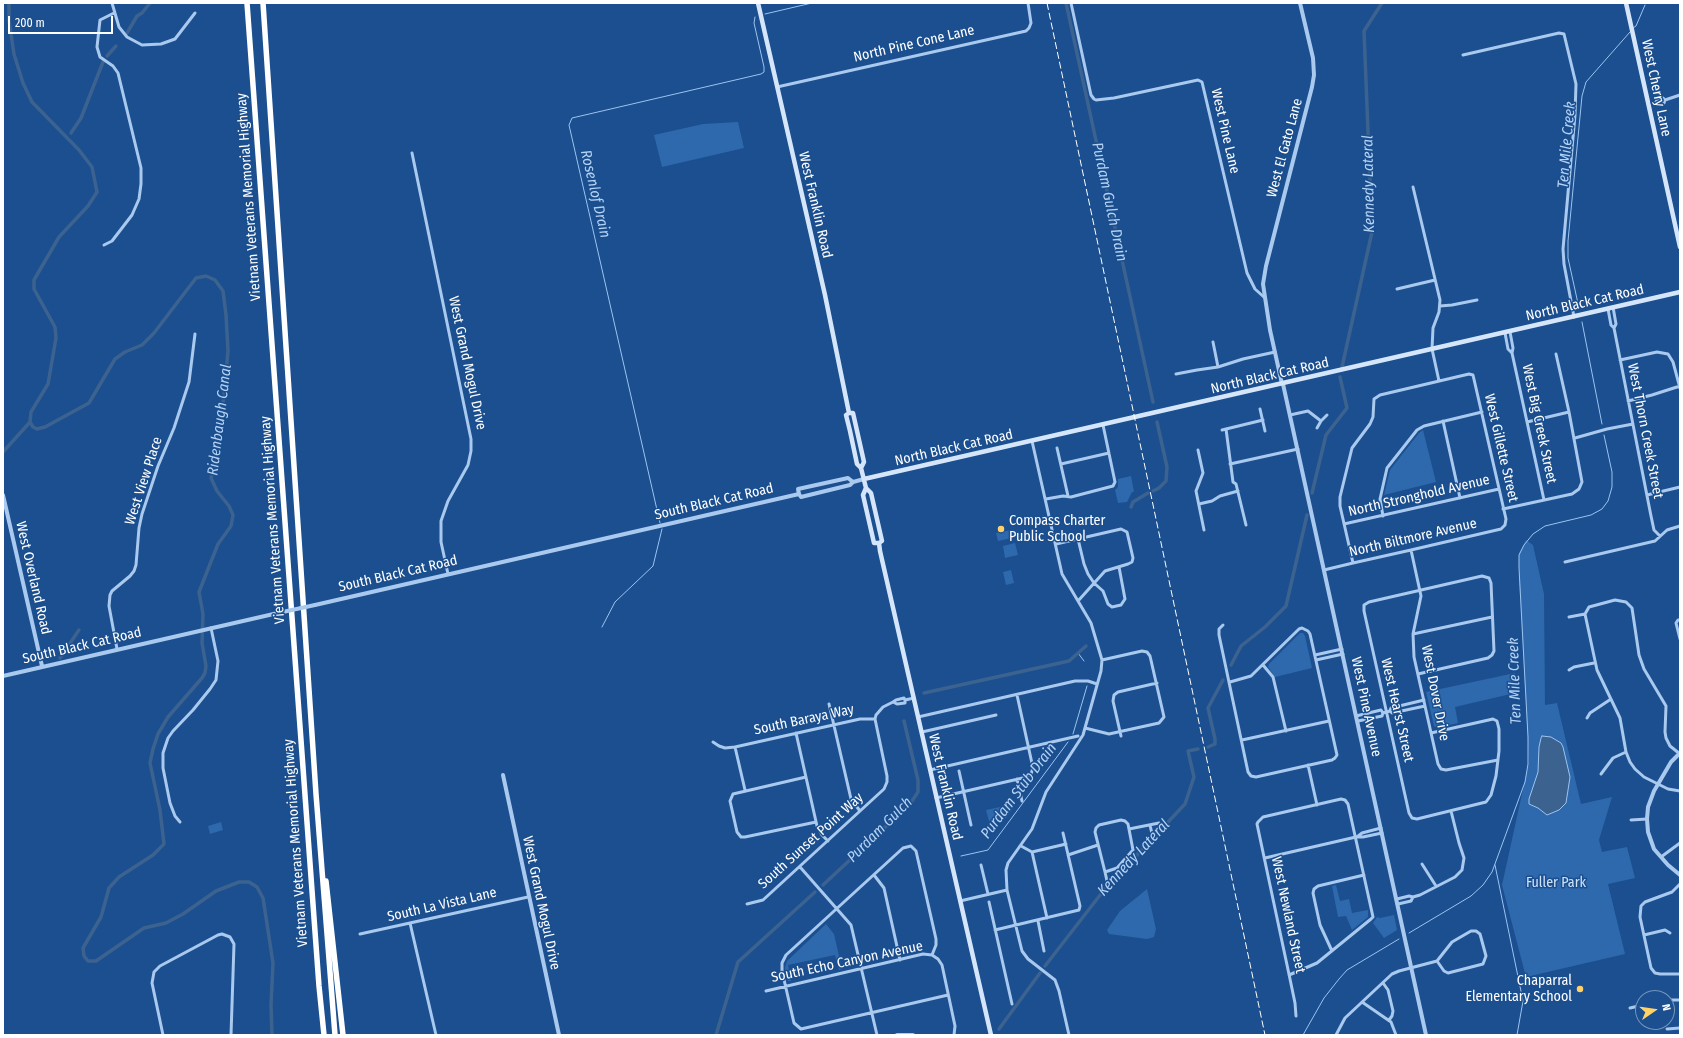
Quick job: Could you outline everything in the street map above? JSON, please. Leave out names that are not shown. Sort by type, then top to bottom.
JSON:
[{"type":"highway","name":"Vietnam Veterans Memorial Highway","points":[[247,3],[319,986],[324,1035]]},
{"type":"highway","name":"Vietnam Veterans Memorial Highway","points":[[263,3],[316,794],[335,1035]]},
{"type":"highway","points":[[316,794],[343,1035]]},
{"type":"main road","name":"West Franklin Road","points":[[758,3],[825,295],[849,413],[853,413],[864,462],[861,468],[866,488],[871,493],[882,541],[879,543],[991,1035]]},
{"type":"main road","name":"West Cherry Lane","points":[[1626,3],[1680,247]]},
{"type":"main road","name":"North Black Cat Road","points":[[864,480],[1680,292]]},
{"type":"main road","name":"West Franklin Road","points":[[866,488],[863,495],[874,543],[879,543]]},
{"type":"street","points":[[112,3],[119,27],[127,37],[142,45],[151,46],[168,43],[175,39],[195,13]]},
{"type":"street","name":"North Pine Cone Lane","points":[[777,87],[1026,31],[1031,23],[1028,3]]},
{"type":"street","name":"West Pine Lane","points":[[1071,3],[1091,95],[1094,99],[1114,98],[1198,80],[1202,82],[1246,273],[1255,289],[1265,298]]},
{"type":"street","name":"West El Gato Lane","points":[[1265,298],[1263,284],[1266,266],[1314,75],[1313,58],[1300,3]]},
{"type":"street","points":[[104,246],[112,241],[132,215],[139,199],[141,184],[141,168],[118,73],[114,66],[100,57],[97,47],[100,20],[114,13]]},
{"type":"street","points":[[1463,55],[1559,33],[1564,34],[1576,84],[1575,115],[1563,249],[1564,264],[1574,317]]},
{"type":"street","points":[[1648,104],[1663,98],[1665,100],[1680,95]]},
{"type":"street","name":"West Grand Mogul Drive","points":[[412,152],[471,440],[471,451],[468,465],[448,501],[441,521],[441,542],[448,574]]},
{"type":"street","points":[[1353,563],[1340,506],[1340,497],[1352,448],[1370,424],[1373,417],[1374,399],[1380,395],[1438,381],[1432,349],[1432,328],[1440,306],[1414,187]]},
{"type":"street","points":[[1397,290],[1435,280]]},
{"type":"street","points":[[1265,298],[1274,352],[1283,384]]},
{"type":"street","points":[[1440,306],[1477,300]]},
{"type":"street","name":"West Thorn Creek Street","points":[[1610,308],[1616,324],[1614,328],[1654,530],[1660,536]]},
{"type":"street","name":"West Big Creek Street","points":[[1510,332],[1513,348],[1512,353],[1544,500]]},
{"type":"street","name":"West Big Creek Street","points":[[1505,333],[1508,349],[1512,353]]},
{"type":"street","name":"West View Place","points":[[117,649],[109,606],[110,595],[116,587],[134,571],[142,514],[158,466],[174,428],[189,382],[195,334]]},
{"type":"street","points":[[1213,342],[1218,367]]},
{"type":"street","points":[[1176,374],[1218,367],[1274,352]]},
{"type":"street","points":[[1620,360],[1657,352],[1668,354],[1674,362],[1680,386],[1628,401]]},
{"type":"street","points":[[1504,509],[1572,494],[1580,486],[1582,477],[1556,354]]},
{"type":"street","name":"West Gillette Street","points":[[1438,381],[1469,374],[1473,375],[1504,509],[1506,519],[1505,525]]},
{"type":"street","name":"West Pine Avenue","points":[[1283,384],[1426,1035]]},
{"type":"street","points":[[1260,409],[1265,431]]},
{"type":"street","points":[[1290,415],[1308,411],[1320,421]]},
{"type":"street","points":[[1383,516],[1380,499],[1386,471],[1389,464],[1417,430],[1424,426],[1482,412]]},
{"type":"street","points":[[1527,422],[1569,412]]},
{"type":"street","points":[[1317,428],[1320,421],[1327,415]]},
{"type":"street","points":[[1246,525],[1236,484],[1233,482],[1224,429],[1263,420]]},
{"type":"street","points":[[1443,421],[1460,498]]},
{"type":"street","points":[[1574,438],[1633,424]]},
{"type":"street","points":[[1046,499],[1068,496],[1071,497],[1112,487],[1114,485],[1115,482],[1103,425]]},
{"type":"street","points":[[1032,441],[1062,574],[1092,623],[1102,660],[1101,671],[1085,728],[1079,742],[1046,792],[1032,829],[1008,863],[1006,870],[1008,890],[1016,926],[1025,956],[1055,980],[1069,1035]]},
{"type":"street","points":[[1057,448],[1068,496]]},
{"type":"street","points":[[1230,464],[1298,449]]},
{"type":"street","points":[[1198,450],[1203,473],[1196,491],[1204,530]]},
{"type":"street","points":[[1061,464],[1109,453]]},
{"type":"street","name":"South Black Cat Road","points":[[799,494],[798,489],[848,478],[853,482]]},
{"type":"street","name":"South Black Cat Road","points":[[3,676],[799,494],[801,496],[815,493],[850,485],[853,482],[864,480]]},
{"type":"street","points":[[1647,495],[1680,487]]},
{"type":"street","name":"North Stronghold Avenue","points":[[1344,524],[1499,489]]},
{"type":"street","points":[[1199,504],[1212,501],[1220,496],[1238,491]]},
{"type":"street","name":"West Overland Road","points":[[3,496],[42,666]]},
{"type":"street","name":"North Biltmore Avenue","points":[[1324,570],[1501,528],[1505,525]]},
{"type":"street","points":[[1565,562],[1655,541],[1671,528],[1680,526]]},
{"type":"street","points":[[1056,544],[1121,529],[1125,530],[1133,559],[1132,562],[1105,571],[1078,600]]},
{"type":"street","points":[[1078,539],[1086,570],[1094,583],[1103,591],[1108,604],[1111,606],[1120,606],[1124,603],[1125,598],[1119,567]]},
{"type":"street","name":"West Dover Drive","points":[[1411,550],[1420,590],[1420,601],[1413,634],[1414,657],[1438,764],[1441,769],[1446,770],[1498,760]]},
{"type":"street","points":[[1418,674],[1488,658],[1492,656],[1494,651],[1491,583],[1489,578],[1482,576],[1420,590]]},
{"type":"street","name":"West Hearst Street","points":[[1420,590],[1369,602],[1364,605],[1364,611],[1409,813],[1412,818],[1417,819],[1451,811]]},
{"type":"street","points":[[1680,791],[1668,789],[1658,784],[1638,772],[1630,762],[1626,752],[1621,722],[1601,681],[1594,662],[1585,614],[1589,607],[1615,600],[1623,600],[1630,604],[1634,612],[1636,644],[1640,660],[1646,674],[1666,706],[1666,738],[1670,746],[1680,754],[1671,762],[1658,784],[1650,799],[1647,819],[1651,841],[1661,858],[1680,875]]},
{"type":"street","points":[[1569,616],[1585,614]]},
{"type":"street","points":[[1413,634],[1492,617]]},
{"type":"street","points":[[1679,620],[1676,623],[1680,639]]},
{"type":"street","points":[[1223,625],[1219,629],[1219,635],[1248,772],[1251,776],[1256,777],[1332,760],[1337,754],[1310,634],[1305,629],[1298,630],[1251,676],[1230,682]]},
{"type":"street","points":[[180,822],[175,816],[170,803],[163,768],[163,753],[168,738],[173,731],[193,710],[216,680],[219,666],[212,628]]},
{"type":"street","points":[[1315,655],[1342,649]]},
{"type":"street","points":[[1085,728],[1110,734],[1158,723],[1163,719],[1164,714],[1157,683],[1150,656],[1147,652],[1142,650],[1102,660]]},
{"type":"street","points":[[1316,660],[1343,654]]},
{"type":"street","points":[[1570,670],[1574,667],[1594,662]]},
{"type":"street","points":[[1263,665],[1273,677],[1286,731]]},
{"type":"street","points":[[918,717],[1075,681],[1088,681],[1097,684]]},
{"type":"street","points":[[1121,736],[1113,701],[1114,695],[1118,692],[1157,683]]},
{"type":"street","points":[[936,798],[1018,779],[1031,774],[1033,768],[1017,695]]},
{"type":"street","name":"South Baraya Way","points":[[713,742],[725,748],[735,747],[860,719],[875,719],[876,715],[883,707],[896,700],[914,698]]},
{"type":"street","points":[[1587,718],[1590,713],[1611,699]]},
{"type":"street","points":[[1358,721],[1382,716],[1391,708],[1424,700]]},
{"type":"street","points":[[829,704],[851,799],[860,811]]},
{"type":"street","points":[[1356,716],[1381,710],[1392,713],[1425,706]]},
{"type":"street","points":[[922,732],[996,715]]},
{"type":"street","name":"South Sunset Point Way","points":[[747,904],[763,900],[885,787],[887,776],[875,719]]},
{"type":"street","points":[[1397,899],[1420,895],[1455,877],[1462,870],[1464,858],[1451,811],[1486,802],[1491,795],[1498,760],[1499,729],[1497,721],[1493,719],[1431,733]]},
{"type":"street","points":[[1242,740],[1330,721]]},
{"type":"street","points":[[796,733],[816,822],[819,830],[828,841]]},
{"type":"street","points":[[930,770],[1078,736]]},
{"type":"street","points":[[735,747],[745,790]]},
{"type":"street","points":[[1601,774],[1613,758],[1626,752]]},
{"type":"street","points":[[1289,974],[1317,963],[1372,920],[1373,917],[1348,804],[1345,800],[1341,799],[1317,805],[1308,765]]},
{"type":"street","points":[[959,771],[972,825]]},
{"type":"street","name":"West Grand Mogul Drive","points":[[503,775],[528,897],[559,1035]]},
{"type":"street","points":[[806,777],[736,792],[732,795],[730,801],[737,832],[741,837],[816,822]]},
{"type":"street","points":[[1018,779],[1022,801]]},
{"type":"street","name":"West Newland Street","points":[[1296,1016],[1296,1003],[1257,824],[1259,819],[1263,817],[1317,805]]},
{"type":"street","points":[[1631,820],[1647,819]]},
{"type":"street","points":[[1104,872],[1117,868],[1134,850],[1129,829],[1125,821],[1121,820],[1099,825],[1096,828],[1098,845],[1104,872],[1106,881]]},
{"type":"street","points":[[1129,829],[1159,823]]},
{"type":"street","points":[[1150,825],[1152,834]]},
{"type":"street","points":[[1264,858],[1356,837],[1362,833],[1382,831]]},
{"type":"street","points":[[995,930],[1038,921],[1079,910],[1080,906],[1063,832]]},
{"type":"street","points":[[1661,858],[1680,842]]},
{"type":"street","points":[[1021,846],[1032,852],[1066,844]]},
{"type":"street","points":[[1068,855],[1098,845]]},
{"type":"street","points":[[948,995],[803,1029],[798,1028],[794,1023],[782,963],[786,955],[903,848],[911,846],[916,851],[936,939],[936,945],[932,955],[938,959],[942,965],[955,1026],[954,1035]]},
{"type":"street","points":[[1032,852],[1047,918]]},
{"type":"street","points":[[1422,864],[1436,886]]},
{"type":"street","points":[[981,865],[988,894]]},
{"type":"street","points":[[800,867],[838,908],[851,925],[877,1035]]},
{"type":"street","points":[[874,875],[884,888],[900,960]]},
{"type":"street","points":[[1332,951],[1320,925],[1313,893],[1314,889],[1318,886],[1364,875]]},
{"type":"street","points":[[1680,884],[1672,892],[1641,906],[1640,917],[1651,968],[1655,973],[1680,974]]},
{"type":"street","points":[[960,901],[1008,890]]},
{"type":"street","name":"South La Vista Lane","points":[[360,934],[528,897]]},
{"type":"street","points":[[1398,904],[1411,901],[1413,897]]},
{"type":"street","points":[[989,902],[1012,1004]]},
{"type":"street","points":[[1038,921],[1044,950]]},
{"type":"street","points":[[410,923],[436,1035]]},
{"type":"street","points":[[1644,935],[1665,930],[1670,933]]},
{"type":"street","points":[[1336,1035],[1345,1018],[1395,972],[1437,961],[1452,942],[1469,932],[1476,931],[1481,937],[1486,956],[1484,962],[1480,965],[1448,973],[1444,971],[1437,961]]},
{"type":"street","points":[[164,1035],[152,983],[154,972],[160,966],[218,935],[226,935],[230,937],[234,944],[231,1035]]},
{"type":"street","name":"South Echo Canyon Avenue","points":[[766,991],[923,954],[932,955]]},
{"type":"street","points":[[1383,983],[1388,990],[1393,1011],[1389,1020]]},
{"type":"street","points":[[1362,1002],[1389,1020],[1393,1025],[1396,1035]]},
{"type":"street","points":[[1630,1008],[1635,1007]]},
{"type":"street","points":[[896,1035],[913,1035]]},
{"type":"green space","points":[[738,122],[744,148],[662,167],[654,135],[703,124]]},
{"type":"green space","points":[[1423,430],[1436,482],[1384,495],[1390,470]]},
{"type":"green space","points":[[1131,476],[1134,492],[1132,492],[1127,502],[1118,503],[1115,490],[1118,487],[1118,479]]},
{"type":"green space","points":[[1011,530],[1012,538],[998,541],[996,533]]},
{"type":"green space","name":"Fuller Park","points":[[1526,540],[1533,545],[1544,594],[1545,705],[1557,703],[1581,804],[1612,797],[1599,840],[1602,852],[1627,847],[1635,878],[1608,884],[1625,954],[1526,977],[1502,885],[1529,762],[1519,578],[1519,553]]},
{"type":"green space","points":[[1015,543],[1018,555],[1005,558],[1003,546]]},
{"type":"green space","points":[[1011,570],[1014,583],[1006,585],[1003,572]]},
{"type":"green space","points":[[1300,633],[1303,633],[1305,636],[1312,668],[1275,677],[1268,667],[1269,664]]},
{"type":"green space","points":[[1515,673],[1515,693],[1455,707],[1458,723],[1437,728],[1434,726],[1426,692]]},
{"type":"green space","points":[[1014,804],[1014,807],[1006,818],[989,821],[986,810]]},
{"type":"green space","points":[[221,822],[223,830],[210,834],[208,826]]},
{"type":"green space","points":[[1336,885],[1340,901],[1349,899],[1352,913],[1368,910],[1368,917],[1352,930],[1346,916],[1338,917],[1332,886]]},
{"type":"green space","points":[[1147,889],[1156,929],[1154,937],[1147,939],[1109,934],[1107,930],[1120,911]]},
{"type":"green space","points":[[1394,915],[1397,930],[1384,938],[1373,923],[1377,917],[1380,918]]},
{"type":"green space","points":[[826,924],[834,934],[842,969],[839,970],[835,955],[788,965],[791,981],[788,981],[785,968],[787,961]]},
{"type":"shaded area","points":[[1542,736],[1551,737],[1561,743],[1570,777],[1566,803],[1559,810],[1547,815],[1538,808],[1529,804],[1529,799],[1538,772],[1539,747]]},
{"type":"waterway","name":"Ridenbaugh Canal","points":[[9,3],[9,21],[14,54],[23,83],[32,102],[79,150],[92,167],[97,192],[88,206],[59,237],[34,280],[34,289],[55,327],[56,338],[48,384],[31,412],[30,422],[33,427],[37,429],[45,427],[89,403],[115,359],[125,352],[142,345],[154,333],[196,278],[206,276],[215,280],[223,291],[226,315],[228,351],[224,395],[215,462],[211,478],[217,491],[229,506],[233,515],[231,526],[218,544],[199,592],[203,614],[202,643],[206,666],[205,673],[168,717],[158,734],[153,749],[150,763],[160,810],[164,844],[153,855],[119,877],[109,888],[101,917],[83,948],[84,956],[88,961],[96,961],[144,928],[166,923],[183,914],[216,891],[239,882],[249,882],[257,887],[263,898],[273,963],[271,1005],[272,1035]]},
{"type":"waterway","points":[[127,33],[137,16],[142,13],[150,3]]},
{"type":"waterway","name":"Rosenlof Drain","points":[[765,14],[812,3]]},
{"type":"waterway","name":"Purdam Gulch Drain","points":[[1066,3],[1153,402]]},
{"type":"waterway","name":"Kennedy Lateral","points":[[1342,367],[1372,232],[1364,31],[1382,3]]},
{"type":"waterway","name":"Ten Mile Creek","points":[[1633,28],[1636,26],[1645,5]]},
{"type":"waterway","name":"Rosenlof Drain","points":[[660,523],[569,125],[572,118],[761,74],[764,72],[764,67],[754,23],[755,17]]},
{"type":"waterway","name":"Ten Mile Creek","points":[[1579,308],[1568,258],[1568,241],[1582,96],[1586,82],[1630,32]]},
{"type":"waterway","points":[[107,56],[116,46]]},
{"type":"waterway","points":[[71,133],[81,118],[103,62]]},
{"type":"waterway","name":"Ten Mile Creek","points":[[1582,322],[1602,424]]},
{"type":"waterway","name":"Kennedy Lateral","points":[[1312,493],[1326,435],[1347,408],[1340,377]]},
{"type":"waterway","points":[[3,452],[30,422]]},
{"type":"waterway","name":"Purdam Gulch","points":[[1153,491],[1159,488],[1166,481],[1167,467],[1157,422]]},
{"type":"waterway","name":"Ten Mile Creek","points":[[1409,933],[1471,896],[1483,885],[1492,872],[1525,782],[1528,764],[1519,555],[1524,545],[1533,534],[1545,526],[1591,515],[1602,509],[1608,501],[1612,487],[1612,472],[1604,435]]},
{"type":"waterway","name":"Purdam Gulch","points":[[1131,507],[1133,502],[1148,493]]},
{"type":"waterway","name":"Kennedy Lateral","points":[[1231,665],[1241,646],[1265,627],[1286,606],[1307,515]]},
{"type":"waterway","name":"Rosenlof Drain","points":[[602,627],[615,602],[653,566],[662,529]]},
{"type":"waterway","points":[[60,658],[79,630]]},
{"type":"waterway","name":"Purdam Gulch","points":[[924,693],[1069,661],[1086,646]]},
{"type":"waterway","name":"Purdam Stub Drain","points":[[1078,653],[1084,661]]},
{"type":"waterway","name":"Kennedy Lateral","points":[[1208,747],[1215,744],[1208,708],[1223,680]]},
{"type":"waterway","name":"Purdam Stub Drain","points":[[1073,734],[1087,686]]},
{"type":"waterway","name":"Purdam Gulch","points":[[823,885],[910,804],[918,792],[918,780],[904,721]]},
{"type":"waterway","name":"Purdam Stub Drain","points":[[961,856],[988,850],[1068,742]]},
{"type":"waterway","name":"Kennedy Lateral","points":[[1045,966],[1104,890],[1185,804],[1194,777],[1188,751],[1198,749]]},
{"type":"waterway","points":[[1495,865],[1523,1001],[1517,1035]]},
{"type":"waterway","name":"Purdam Gulch","points":[[716,1035],[738,962],[815,892]]},
{"type":"waterway","name":"Ten Mile Creek","points":[[1303,1035],[1324,998],[1347,970],[1399,939]]},
{"type":"waterway","name":"Kennedy Lateral","points":[[999,1029],[1040,973]]},
{"type":"railway","points":[[1047,3],[1265,1035]]},
{"type":"place","name":"Compass Charter Public School","points":[[1001,529]]},
{"type":"place","name":"Chaparral Elementary School","points":[[1580,989]]}]
